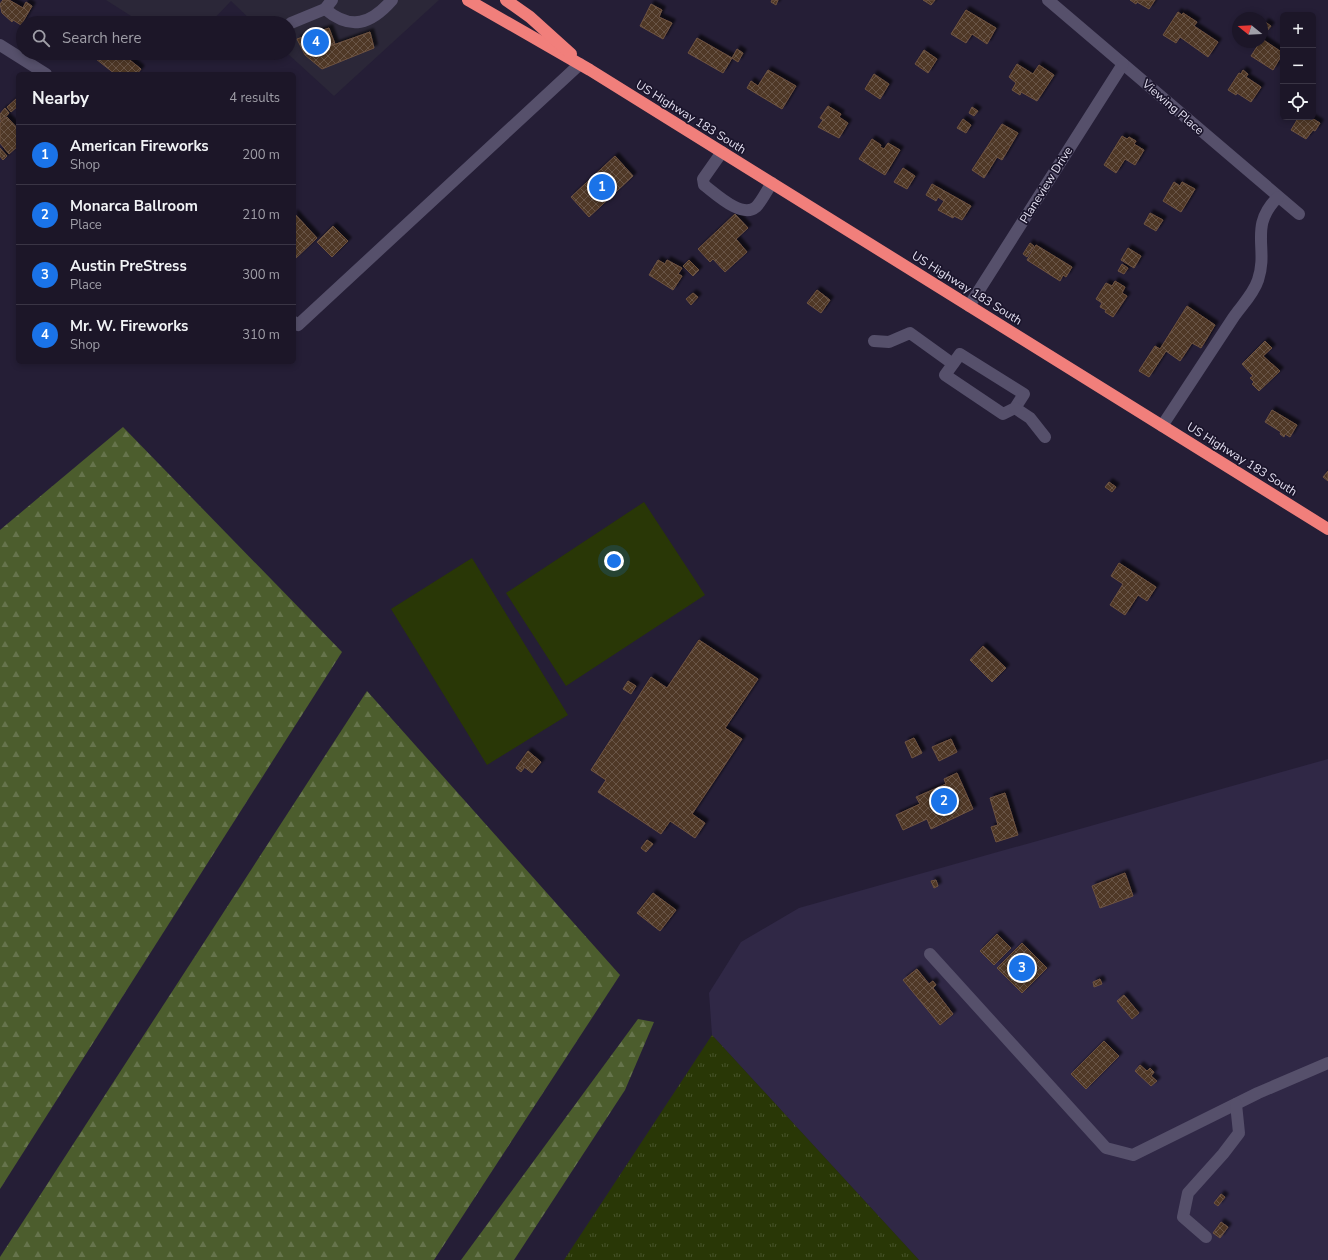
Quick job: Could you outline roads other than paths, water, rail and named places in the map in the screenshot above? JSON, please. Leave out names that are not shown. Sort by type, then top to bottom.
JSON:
[{"type":"highway","name":"US Highway 183 South","points":[[468,0],[585,67],[1328,528]]},
{"type":"highway","name":"US Highway 183 South","points":[[506,0],[530,17],[585,67]]},
{"type":"street","points":[[296,20],[329,4],[336,18],[349,22],[364,20],[374,17],[383,11],[392,0]]},
{"type":"street","name":"Viewing Place","points":[[1048,0],[1299,214]]},
{"type":"street","points":[[0,45],[16,55]]},
{"type":"street","points":[[24,60],[43,72]]},
{"type":"street","name":"Planeview Drive","points":[[969,306],[1123,64]]},
{"type":"street","points":[[296,324],[298,325],[585,67]]},
{"type":"street","points":[[722,152],[703,179],[704,185],[738,209],[747,211],[756,207],[772,183]]},
{"type":"street","points":[[1162,426],[1237,312],[1254,290],[1260,269],[1262,221],[1268,207],[1278,197]]},
{"type":"street","points":[[874,341],[888,342],[910,332],[953,364]]},
{"type":"street","points":[[960,354],[1024,394],[1015,408],[1003,414],[945,375],[953,364],[960,354]]},
{"type":"street","points":[[1015,408],[1030,418],[1045,437]]},
{"type":"street","points":[[930,954],[1106,1148],[1133,1155],[1236,1104],[1328,1063]]},
{"type":"street","points":[[1206,1236],[1183,1217],[1188,1193],[1223,1154],[1239,1133],[1236,1104]]},
{"type":"place","name":"Mr. W. Fireworks","points":[[316,42]]},
{"type":"place","name":"American Fireworks","points":[[602,187]]},
{"type":"place","name":"Monarca Ballroom","points":[[944,801]]},
{"type":"place","name":"Austin PreStress","points":[[1022,968]]}]
